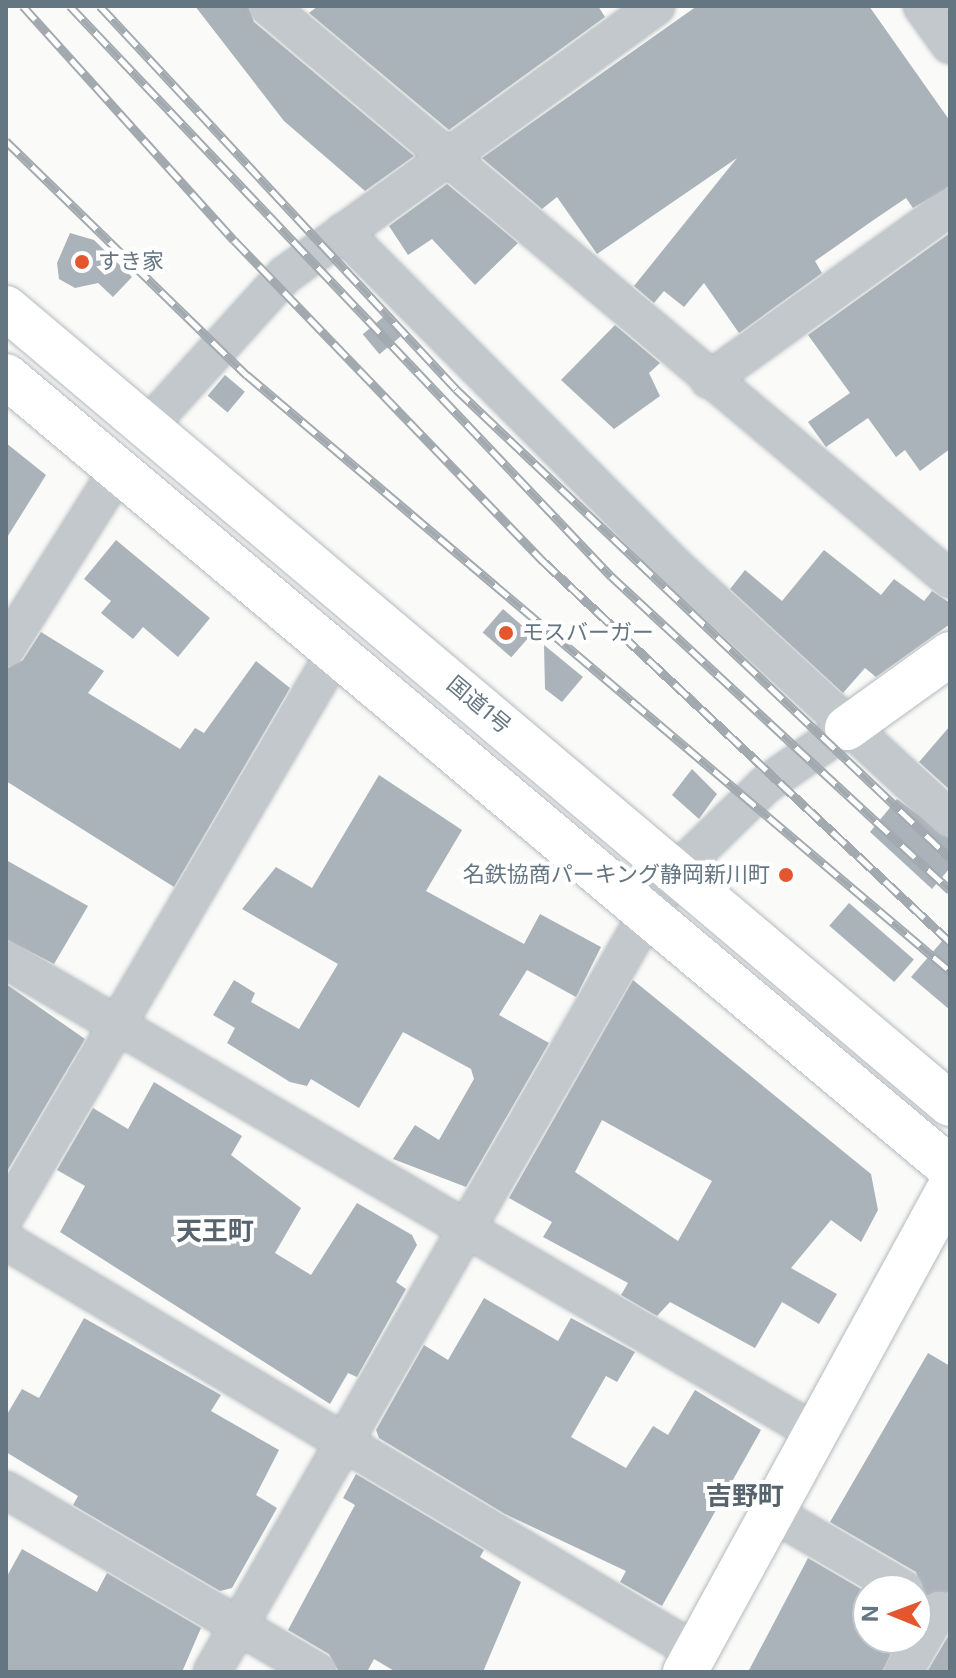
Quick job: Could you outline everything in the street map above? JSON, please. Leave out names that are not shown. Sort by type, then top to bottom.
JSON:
[{"type":"main road","name":"国道1号","points":[[6,308],[950,1104]]},
{"type":"main road","points":[[6,376],[645,918],[950,1168]]},
{"type":"main road","points":[[847,728],[950,654]]},
{"type":"main road","points":[[690,1662],[950,1187]]},
{"type":"street","points":[[268,6],[709,380],[950,579]]},
{"type":"street","points":[[922,6],[950,45]]},
{"type":"street","points":[[147,427],[285,275],[649,8]]},
{"type":"street","points":[[709,380],[950,207]]},
{"type":"street","points":[[343,232],[847,728],[950,819]]},
{"type":"street","points":[[6,648],[118,470]]},
{"type":"street","points":[[6,1215],[333,656]]},
{"type":"street","points":[[212,1672],[645,918],[677,871],[765,785],[847,728]]},
{"type":"street","points":[[6,960],[468,1227],[816,1433]]},
{"type":"street","points":[[6,1241],[345,1440],[690,1662]]},
{"type":"street","points":[[6,1490],[318,1672]]},
{"type":"street","points":[[773,1513],[878,1574]]},
{"type":"street","points":[[903,1672],[935,1607]]},
{"type":"building","points":[[195,6],[248,6],[254,22],[414,156],[365,191],[284,121]]},
{"type":"building","points":[[318,6],[598,6],[605,17],[449,130],[309,13]]},
{"type":"building","points":[[697,6],[869,6],[950,121],[950,186],[913,208],[906,198],[875,219],[815,261],[822,273],[739,333],[704,283],[684,307],[664,291],[654,303],[634,286],[737,158],[597,254],[557,197],[542,209],[482,158]]},
{"type":"building","points":[[447,184],[518,243],[475,285],[432,239],[408,255],[389,226]]},
{"type":"building","points":[[70,233],[94,240],[132,277],[113,297],[98,283],[75,288],[59,279],[57,263]]},
{"type":"building","points":[[950,233],[950,449],[920,471],[905,450],[896,457],[868,418],[826,447],[808,422],[850,393],[808,335]]},
{"type":"building","points":[[388,313],[405,333],[379,354],[363,334]]},
{"type":"building","points":[[615,325],[660,363],[649,373],[660,396],[614,429],[561,380]]},
{"type":"building","points":[[225,375],[245,392],[228,412],[208,396]]},
{"type":"building","points":[[6,443],[46,475],[6,539]]},
{"type":"building","points":[[116,540],[210,618],[178,657],[143,627],[133,639],[101,613],[111,601],[84,579]]},
{"type":"building","points":[[824,550],[881,595],[894,579],[924,601],[932,591],[950,603],[950,624],[876,677],[865,668],[843,693],[730,589],[745,570],[782,601]]},
{"type":"building","points":[[503,609],[532,634],[511,657],[483,632]]},
{"type":"building","points":[[41,632],[104,671],[88,693],[180,749],[195,728],[204,733],[256,661],[290,688],[174,887],[6,781],[6,669],[23,660]]},
{"type":"building","points":[[544,645],[583,677],[562,702],[545,689]]},
{"type":"building","points":[[950,726],[950,790],[919,762]]},
{"type":"building","points":[[692,769],[717,794],[699,819],[672,795]]},
{"type":"building","points":[[379,775],[462,830],[426,891],[524,944],[540,914],[601,947],[576,997],[527,970],[499,1015],[549,1043],[466,1187],[393,1159],[415,1125],[439,1140],[474,1079],[471,1069],[403,1032],[359,1108],[311,1079],[307,1086],[290,1082],[227,1043],[235,1028],[213,1015],[234,980],[255,993],[251,1002],[299,1029],[338,964],[242,909],[276,867],[312,888]]},
{"type":"building","points":[[897,799],[950,839],[950,868],[932,889],[870,832]]},
{"type":"building","points":[[6,860],[88,906],[54,964],[6,939]]},
{"type":"building","points":[[849,903],[914,959],[894,982],[829,926]]},
{"type":"building","points":[[950,932],[950,1010],[911,977]]},
{"type":"building","points":[[633,980],[871,1174],[878,1210],[861,1242],[831,1220],[791,1268],[837,1294],[819,1324],[782,1302],[755,1348],[670,1302],[657,1316],[621,1295],[628,1283],[543,1237],[552,1222],[509,1198]],"holes":[[[602,1120],[712,1181],[678,1241],[575,1172]]]},
{"type":"building","points":[[6,984],[85,1039],[6,1173]]},
{"type":"building","points":[[154,1082],[242,1136],[231,1155],[301,1208],[275,1253],[311,1275],[357,1203],[412,1235],[417,1245],[396,1282],[406,1289],[357,1377],[348,1373],[330,1404],[60,1232],[85,1186],[57,1170],[93,1108],[128,1129]]},
{"type":"building","points":[[484,1298],[558,1341],[571,1318],[635,1352],[617,1382],[606,1376],[571,1437],[626,1468],[653,1426],[668,1435],[695,1390],[761,1430],[662,1606],[620,1582],[626,1571],[505,1514],[379,1438],[376,1430],[424,1345],[448,1360]]},
{"type":"building","points":[[84,1318],[221,1395],[211,1411],[279,1450],[256,1495],[277,1508],[232,1588],[220,1591],[73,1505],[78,1496],[6,1452],[6,1416],[22,1389],[39,1398]]},
{"type":"building","points":[[928,1353],[950,1366],[950,1592],[932,1595],[932,1574],[917,1574],[830,1522]]},
{"type":"building","points":[[356,1474],[484,1550],[480,1557],[521,1582],[483,1672],[396,1672],[374,1659],[367,1672],[339,1672],[329,1654],[288,1630],[355,1505],[343,1498]]},
{"type":"building","points":[[22,1549],[97,1592],[107,1573],[201,1628],[182,1672],[6,1672],[6,1578]]},
{"type":"building","points":[[808,1558],[852,1584],[852,1654],[890,1654],[882,1672],[748,1672]]},
{"type":"building","points":[[950,1633],[950,1672],[927,1672]]},
{"type":"railway","points":[[23,6],[234,240],[543,561],[950,942]]},
{"type":"railway","points":[[70,6],[611,576],[950,890]]},
{"type":"railway","points":[[100,6],[456,389],[950,858]]},
{"type":"railway","points":[[6,141],[247,375],[950,971]]},
{"type":"place","name":"すき家","points":[[82,262]]},
{"type":"place","name":"モスバーガー","points":[[506,633]]},
{"type":"place","name":"名鉄協商パーキング静岡新川町","points":[[786,875]]},
{"type":"district","name":"天王町","points":[[215,1231]]},
{"type":"district","name":"吉野町","points":[[745,1496]]}]
